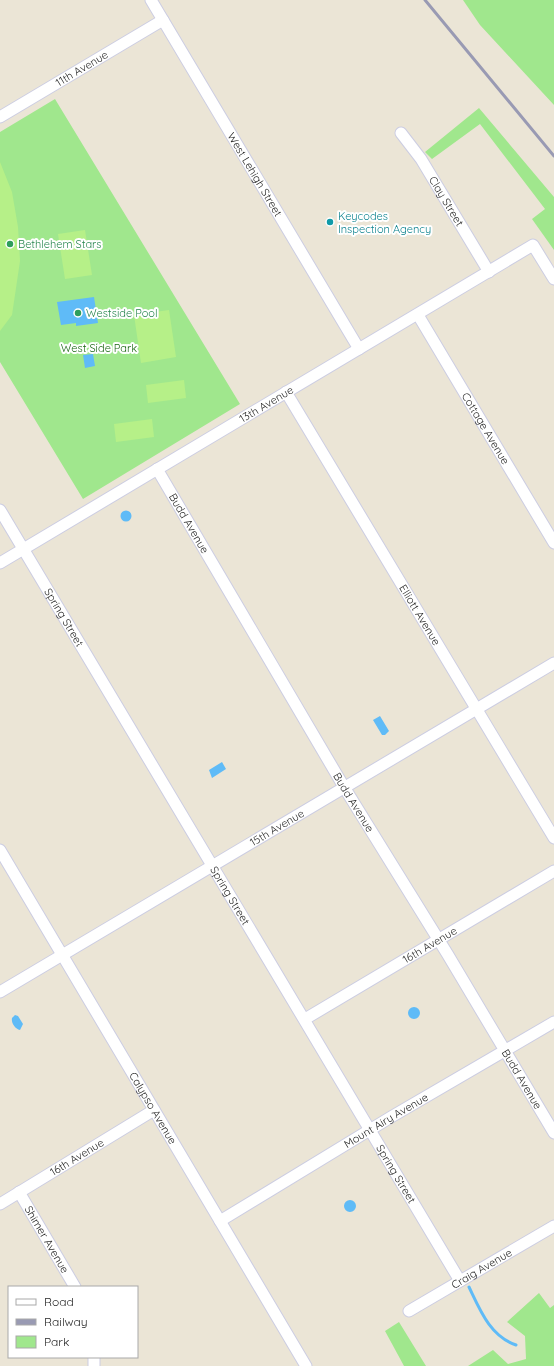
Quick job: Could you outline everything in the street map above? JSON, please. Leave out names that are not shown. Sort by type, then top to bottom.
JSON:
[{"type":"street","name":"West Lehigh Street","points":[[151,0],[359,349]]},
{"type":"street","name":"11th Avenue","points":[[0,117],[163,20]]},
{"type":"street","name":"Clay Street","points":[[401,133],[422,159],[489,272]]},
{"type":"street","name":"13th Avenue","points":[[0,562],[418,315],[533,245],[554,280]]},
{"type":"street","name":"Cottage Avenue","points":[[418,315],[554,543]]},
{"type":"street","name":"Elliott Avenue","points":[[286,392],[554,838]]},
{"type":"street","name":"Budd Avenue","points":[[157,469],[344,787],[439,940],[554,1133]]},
{"type":"street","name":"Spring Street","points":[[0,510],[460,1281]]},
{"type":"street","name":"15th Avenue","points":[[0,992],[554,662]]},
{"type":"street","name":"Calypso Avenue","points":[[0,850],[306,1366]]},
{"type":"street","name":"16th Avenue","points":[[305,1019],[554,871]]},
{"type":"street","name":"Mount Airy Avenue","points":[[220,1221],[504,1050],[554,1022]]},
{"type":"street","name":"16th Avenue","points":[[2,1199],[19,1192],[154,1110]]},
{"type":"street","name":"Shimer Avenue","points":[[19,1192],[74,1286]]},
{"type":"street","name":"Craig Avenue","points":[[409,1311],[554,1226]]},
{"type":"green space","points":[[463,0],[554,0],[554,105],[480,25]]},
{"type":"green space","name":"West Side Park","points":[[55,99],[240,404],[83,499],[0,362],[0,132]]},
{"type":"green space","points":[[479,108],[554,197],[554,250],[532,219],[545,209],[480,124],[432,159],[425,152]]},
{"type":"green space","name":"Bethlehem Stars","points":[[0,162],[12,192],[18,227],[20,261],[12,315],[0,331]]},
{"type":"green space","points":[[85,230],[92,275],[65,279],[58,234]]},
{"type":"green space","points":[[169,310],[176,357],[141,363],[134,315]]},
{"type":"green space","points":[[184,380],[186,398],[148,403],[146,385]]},
{"type":"green space","points":[[152,419],[154,437],[116,442],[114,424]]},
{"type":"green space","points":[[539,1293],[550,1308],[554,1305],[554,1366],[468,1366],[493,1350],[508,1364],[526,1359],[525,1336],[507,1322]]},
{"type":"green space","points":[[399,1322],[426,1366],[404,1366],[385,1331]]},
{"type":"water","name":"Westside Pool","points":[[94,297],[98,323],[76,326],[76,323],[61,325],[57,302]]},
{"type":"water","points":[[93,354],[95,366],[85,368],[83,355]]},
{"type":"water","points":[[126,510],[130,512],[132,516],[130,520],[126,522],[122,520],[120,516],[122,512]]},
{"type":"water","points":[[380,716],[389,731],[385,735],[382,735],[373,720]]},
{"type":"water","points":[[222,762],[226,769],[212,778],[209,770]]},
{"type":"water","points":[[416,1007],[419,1008],[419,1018],[412,1019],[409,1018],[408,1011],[409,1008]]},
{"type":"water","points":[[15,1015],[18,1016],[23,1024],[20,1030],[15,1027],[12,1022],[12,1018]]},
{"type":"water","points":[[352,1200],[355,1201],[355,1211],[348,1212],[345,1211],[344,1204],[345,1201]]},
{"type":"waterway","points":[[469,1287],[482,1313],[493,1329],[507,1341],[516,1345]]},
{"type":"railway","points":[[425,0],[554,156]]},
{"type":"place","name":"Keycodes Inspection Agency","points":[[330,222]]},
{"type":"place","name":"Bethlehem Stars","points":[[10,244]]},
{"type":"place","name":"Westside Pool","points":[[78,313]]}]
